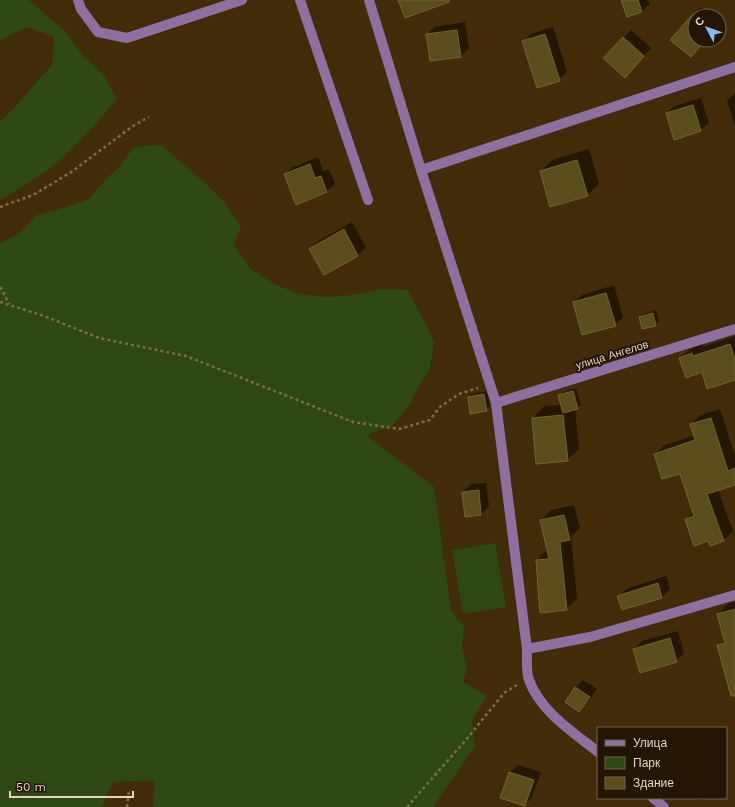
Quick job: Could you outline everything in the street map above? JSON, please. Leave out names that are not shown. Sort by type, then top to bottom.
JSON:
[{"type":"street","points":[[78,0],[81,9],[98,32],[127,38],[242,0]]},
{"type":"street","points":[[300,0],[368,200]]},
{"type":"street","points":[[369,0],[421,170],[496,403],[527,649],[528,678],[536,696],[549,712],[597,751]]},
{"type":"street","points":[[421,170],[735,67]]},
{"type":"street","name":"улица Ангелов","points":[[496,403],[735,329]]},
{"type":"street","points":[[527,649],[590,637],[735,595]]},
{"type":"street","points":[[654,799],[664,807]]},
{"type":"path","points":[[0,207],[34,195],[70,173],[133,126],[149,117]]},
{"type":"path","points":[[0,287],[9,305]]},
{"type":"path","points":[[0,302],[44,316],[99,338],[186,356],[353,422],[399,428],[430,420],[440,407],[459,394],[490,383]]},
{"type":"path","points":[[407,807],[465,741],[504,693],[528,678]]},
{"type":"path","points":[[127,807],[130,791]]},
{"type":"green space","points":[[0,0],[28,0],[44,13],[66,32],[82,55],[103,74],[117,99],[84,137],[62,158],[48,170],[0,200],[0,122],[52,65],[54,37],[28,27],[0,41]]},
{"type":"green space","points":[[161,145],[204,182],[224,202],[241,226],[234,245],[250,268],[274,284],[299,294],[327,297],[354,295],[381,289],[408,290],[434,341],[430,369],[415,393],[411,403],[393,425],[366,435],[434,487],[451,610],[464,627],[462,648],[467,667],[463,682],[487,696],[472,721],[475,746],[433,807],[153,807],[155,781],[113,782],[102,807],[0,807],[0,243],[18,234],[37,215],[89,199],[117,169],[134,147]]},
{"type":"green space","points":[[495,543],[506,607],[463,614],[452,550]]},
{"type":"building","points":[[398,0],[449,0],[449,2],[405,18]]},
{"type":"building","points":[[621,0],[638,0],[642,12],[627,17]]},
{"type":"building","points":[[687,21],[687,48],[699,48],[691,57],[670,40]]},
{"type":"building","points":[[457,30],[461,57],[430,61],[426,34]]},
{"type":"building","points":[[545,34],[560,81],[537,88],[522,41]]},
{"type":"building","points":[[623,37],[644,56],[625,78],[603,58]]},
{"type":"building","points":[[693,105],[701,131],[674,140],[666,113]]},
{"type":"building","points":[[577,160],[588,196],[550,207],[540,171]]},
{"type":"building","points":[[310,164],[315,178],[321,176],[327,192],[296,205],[284,174]]},
{"type":"building","points":[[344,229],[358,256],[324,275],[309,249]]},
{"type":"building","points":[[606,293],[616,326],[582,335],[573,302]]},
{"type":"building","points":[[653,313],[656,326],[642,329],[639,317]]},
{"type":"building","points":[[730,344],[735,359],[735,380],[707,389],[702,372],[686,378],[679,358],[692,353],[693,356]]},
{"type":"building","points":[[573,391],[578,409],[563,413],[558,395]]},
{"type":"building","points":[[484,394],[487,411],[470,414],[468,397]]},
{"type":"building","points":[[563,415],[568,461],[536,464],[532,418]]},
{"type":"building","points":[[711,418],[728,471],[735,468],[735,485],[707,494],[724,541],[710,546],[708,541],[694,546],[685,519],[694,516],[680,474],[662,479],[654,454],[695,440],[690,424]]},
{"type":"building","points":[[479,490],[481,515],[465,517],[462,492]]},
{"type":"building","points":[[564,515],[570,540],[560,542],[567,610],[540,613],[536,560],[549,559],[540,520]]},
{"type":"building","points":[[658,583],[662,598],[622,610],[617,596]]},
{"type":"building","points":[[735,609],[735,696],[731,696],[717,645],[725,643],[717,614]]},
{"type":"building","points":[[670,638],[677,662],[640,673],[633,649]]},
{"type":"building","points":[[575,687],[590,697],[579,712],[565,702]]},
{"type":"building","points":[[509,772],[534,780],[525,806],[500,798]]}]
